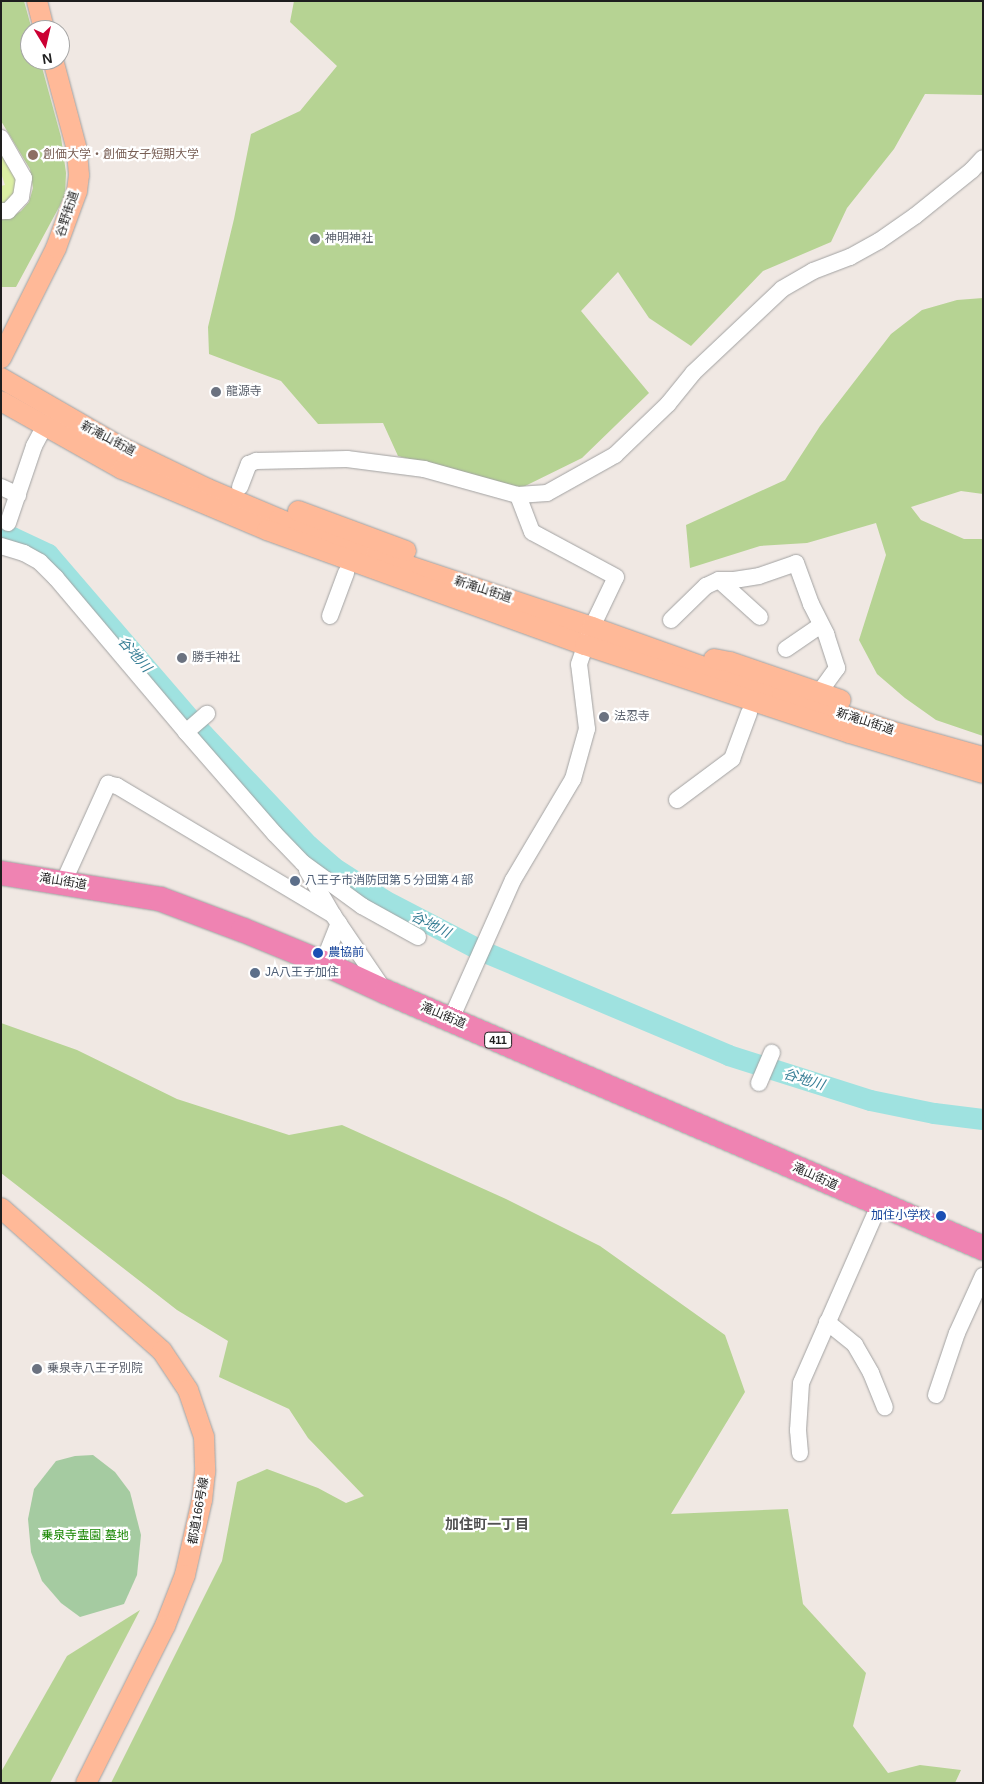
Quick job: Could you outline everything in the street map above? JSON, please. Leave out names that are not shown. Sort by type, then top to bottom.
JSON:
[{"type":"highway","name":"滝山街道","points":[[1,873],[160,899],[323,963],[879,1205],[983,1248]]},
{"type":"main road","points":[[37,1],[42,20]]},
{"type":"main road","name":"谷野街道","points":[[1,358],[56,248],[77,191],[77,150],[56,70]]},
{"type":"main road","name":"新滝山街道","points":[[1,378],[117,445],[253,508],[376,555],[509,599],[663,672],[850,733],[983,773]]},
{"type":"main road","name":"新滝山街道","points":[[1,401],[44,427],[122,469],[258,526],[538,628],[653,648],[782,695],[983,757]]},
{"type":"main road","points":[[58,412],[120,433],[240,487],[368,537],[491,580],[509,599]]},
{"type":"main road","points":[[122,469],[144,490],[237,532],[346,573],[470,616],[538,628]]},
{"type":"main road","points":[[653,648],[730,662],[818,693],[919,725],[927,730],[939,744]]},
{"type":"main road","points":[[663,672],[687,691],[907,765],[983,786]]},
{"type":"main road","name":"都道166号線","points":[[1,1208],[162,1351],[188,1390],[204,1437],[206,1472],[202,1500],[185,1575],[165,1626],[86,1783]]},
{"type":"street","points":[[1,138],[24,178],[21,197],[8,211],[1,211]]},
{"type":"street","points":[[240,487],[249,464],[256,461],[347,459],[424,469],[518,495],[547,493],[615,455],[668,404],[693,373],[782,289],[813,271],[850,257],[879,241],[915,216],[972,170],[983,158]]},
{"type":"street","points":[[8,523],[34,446],[44,427]]},
{"type":"street","points":[[1,487],[18,495]]},
{"type":"street","points":[[451,1019],[513,880],[573,779],[587,729],[579,668],[589,636],[616,577],[532,532],[518,495]]},
{"type":"street","points":[[1,546],[24,553],[40,562],[197,723],[275,834],[304,863],[362,906],[418,937]]},
{"type":"street","points":[[672,620],[706,586],[719,580],[734,580],[758,576],[796,563],[820,625],[826,634],[837,668],[818,693]]},
{"type":"street","points":[[330,616],[346,573]]},
{"type":"street","points":[[719,580],[760,617]]},
{"type":"street","points":[[786,649],[820,625]]},
{"type":"street","points":[[677,800],[732,759],[749,712]]},
{"type":"street","points":[[64,882],[108,784],[117,786],[336,919]]},
{"type":"street","points":[[304,863],[336,919],[386,992]]},
{"type":"street","points":[[323,963],[336,919]]},
{"type":"street","points":[[760,1081],[771,1055]]},
{"type":"street","points":[[800,1454],[798,1430],[801,1383],[879,1205]]},
{"type":"street","points":[[936,1395],[957,1333],[983,1276]]},
{"type":"street","points":[[827,1322],[854,1344],[871,1373],[885,1407]]},
{"type":"green space","name":"創価大学・創価女子短期大学","points":[[1,1],[24,1],[29,20],[20,20],[20,70],[43,70],[61,137],[66,173],[65,196],[16,287],[1,287],[1,220],[10,218],[21,211],[29,202],[33,188],[30,169],[1,121]]},
{"type":"green space","points":[[294,1],[983,1],[983,95],[925,94],[894,149],[847,208],[831,242],[763,271],[691,346],[649,318],[618,272],[581,311],[649,393],[582,458],[521,488],[398,456],[383,423],[318,424],[281,381],[209,354],[208,327],[234,219],[251,134],[300,111],[337,66],[290,22]]},
{"type":"green space","points":[[1,147],[18,173],[19,189],[1,207],[1,186],[5,185],[1,173]]},
{"type":"green space","points":[[983,298],[983,494],[961,491],[911,507],[921,520],[964,539],[983,539],[983,736],[936,720],[905,698],[877,674],[859,640],[886,555],[876,523],[807,543],[760,546],[690,568],[686,525],[785,480],[820,426],[891,334],[922,310],[957,300]]},
{"type":"green space","points":[[1,1023],[77,1050],[177,1099],[289,1135],[342,1125],[506,1199],[600,1246],[725,1335],[745,1392],[671,1514],[788,1509],[803,1604],[866,1673],[853,1726],[888,1773],[920,1765],[961,1770],[955,1783],[111,1783],[222,1561],[237,1482],[267,1469],[318,1488],[346,1503],[364,1496],[308,1438],[289,1409],[219,1377],[228,1341],[177,1310],[1,1173]]},
{"type":"green space","name":"乗泉寺霊園 墓地","points":[[93,1455],[115,1472],[130,1492],[141,1535],[137,1575],[124,1604],[80,1617],[61,1603],[42,1581],[31,1552],[28,1519],[34,1489],[56,1461],[75,1456]]},
{"type":"green space","points":[[140,1610],[50,1783],[1,1783],[1,1772],[67,1656]]},
{"type":"waterway","name":"谷地川","points":[[1,534],[12,537],[48,554],[203,734],[308,845],[333,867],[384,900],[480,950],[728,1055],[870,1100],[934,1113],[983,1119]]},
{"type":"place","name":"創価大学・創価女子短期大学","points":[[33,155]]},
{"type":"place","name":"神明神社","points":[[315,239]]},
{"type":"place","name":"龍源寺","points":[[216,392]]},
{"type":"place","name":"勝手神社","points":[[182,658]]},
{"type":"place","name":"法忍寺","points":[[604,717]]},
{"type":"place","name":"八王子市消防団第５分団第４部","points":[[295,881]]},
{"type":"place","name":"農協前","points":[[318,953]]},
{"type":"place","name":"JA八王子加住","points":[[255,973]]},
{"type":"place","name":"加住小学校","points":[[941,1216]]},
{"type":"place","name":"乗泉寺八王子別院","points":[[37,1369]]},
{"type":"district","name":"加住町一丁目","points":[[487,1524]]}]
